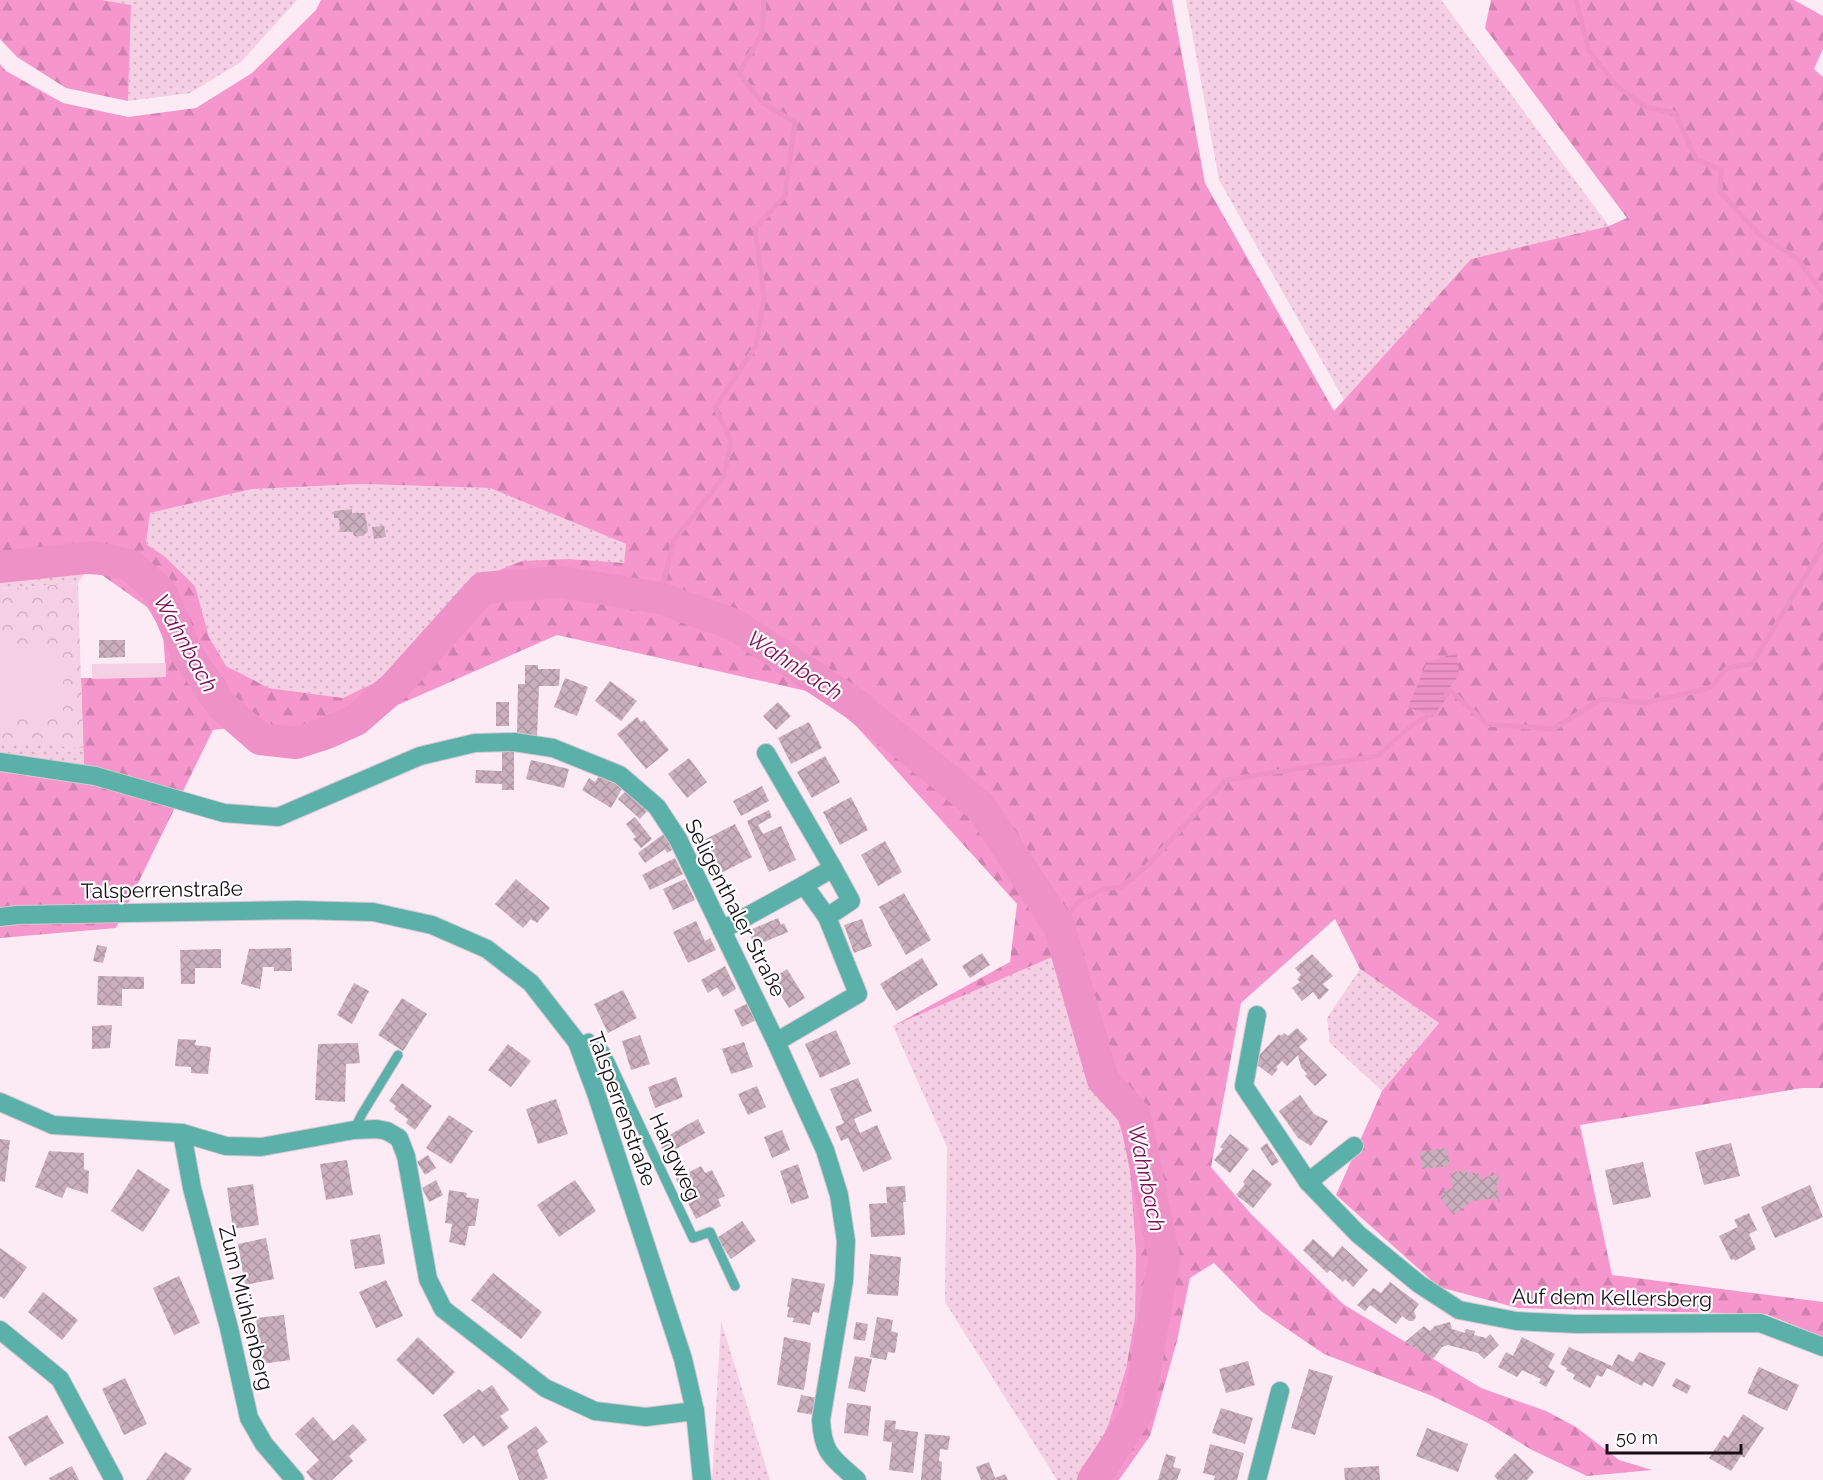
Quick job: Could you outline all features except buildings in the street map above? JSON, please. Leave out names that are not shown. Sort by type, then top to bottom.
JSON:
[{"type":"street","name":"Seligenthaler Straße","points":[[0,762],[95,776],[224,813],[278,817],[420,756],[475,743],[514,742],[553,748],[620,775],[657,807],[678,839],[776,1042],[825,1150],[839,1195],[846,1241],[844,1281],[821,1420],[822,1436],[826,1448],[857,1480]]},
{"type":"street","points":[[766,753],[851,901],[827,917]]},
{"type":"street","points":[[722,930],[833,868]]},
{"type":"street","points":[[776,1042],[858,994],[827,917],[804,885]]},
{"type":"street","name":"Talsperrenstraße","points":[[0,917],[298,910],[373,912],[432,925],[487,949],[531,982],[577,1042],[596,1093],[683,1359],[695,1411],[702,1480]]},
{"type":"street","name":"Auf dem Kellersberg","points":[[1257,1015],[1244,1086],[1308,1182],[1358,1234],[1419,1284],[1459,1310],[1516,1322],[1760,1323],[1823,1347]]},
{"type":"street","points":[[0,1102],[53,1125],[182,1133],[226,1146],[261,1147],[354,1130],[387,1131],[399,1138],[406,1156],[428,1279],[443,1309],[545,1388],[595,1411],[646,1417],[695,1411]]},
{"type":"street","name":"Zum Mühlenberg","points":[[182,1133],[192,1188],[229,1328],[249,1418],[264,1444],[295,1480]]},
{"type":"street","points":[[1308,1182],[1354,1146]]},
{"type":"street","points":[[0,1330],[60,1379],[114,1480]]},
{"type":"street","points":[[1257,1480],[1280,1391]]},
{"type":"lane","name":"Hangweg","points":[[577,1042],[590,1038],[605,1051],[693,1238],[710,1232],[735,1286]]},
{"type":"lane","points":[[354,1130],[398,1055]]},
{"type":"green space","points":[[0,0],[102,0],[131,5],[128,101],[66,88],[17,57],[0,39]]},
{"type":"green space","points":[[102,0],[297,0],[241,62],[190,93],[128,101],[131,5]]},
{"type":"green space","points":[[321,0],[1172,0],[1205,183],[1334,411],[1471,259],[1609,226],[1627,218],[1485,28],[1491,0],[1794,0],[1823,16],[1823,49],[1814,69],[1823,77],[1823,1088],[1802,1088],[1580,1125],[1612,1275],[1823,1302],[1823,1337],[1766,1314],[1518,1308],[1439,1287],[1336,1195],[1382,1091],[1439,1023],[1360,969],[1335,919],[1241,1003],[1211,1167],[1251,1214],[1343,1304],[1481,1388],[1546,1411],[1576,1427],[1619,1460],[1652,1470],[1587,1476],[1532,1450],[1486,1422],[1432,1396],[1324,1354],[1261,1311],[1214,1263],[1190,1278],[1177,1341],[1150,1436],[1119,1480],[1083,1480],[1108,1425],[1126,1369],[1135,1317],[1136,1254],[1129,1154],[1089,1033],[1075,947],[893,1026],[1010,962],[1017,904],[829,696],[557,635],[400,704],[304,730],[247,726],[213,730],[116,928],[0,938],[0,763],[84,767],[81,678],[166,677],[163,633],[147,607],[102,575],[0,569],[0,64],[6,71],[63,103],[128,117],[196,108],[252,73],[316,10]],"holes":[[[361,484],[490,488],[626,544],[624,563],[569,559],[522,561],[482,577],[384,678],[343,698],[269,688],[226,666],[209,637],[195,586],[164,556],[146,544],[150,513],[252,489]]]},
{"type":"green space","points":[[1186,0],[1441,0],[1609,226],[1471,259],[1344,400],[1219,180]]},
{"type":"green space","points":[[361,484],[490,488],[626,544],[624,564],[569,559],[431,631],[384,678],[343,698],[269,688],[226,666],[209,637],[195,586],[146,544],[150,513],[252,489]]},
{"type":"green space","points":[[0,569],[85,573],[78,583],[0,589]]},
{"type":"green space","points":[[78,583],[83,748],[0,742],[0,589]]},
{"type":"green space","points":[[0,647],[63,648],[63,715],[0,715]]},
{"type":"green space","points":[[166,663],[166,677],[92,679],[92,664]]},
{"type":"green space","points":[[0,742],[83,748],[84,768],[0,763]]},
{"type":"green space","points":[[1075,946],[1089,1033],[1129,1154],[1136,1254],[1135,1317],[1126,1369],[1108,1425],[1083,1480],[1057,1480],[945,1302],[947,1147],[893,1026]]},
{"type":"green space","points":[[1360,969],[1439,1023],[1382,1091],[1330,1043],[1327,1018]]},
{"type":"green space","points":[[721,1321],[770,1480],[712,1480]]},
{"type":"shaded area","points":[[1457,653],[1459,675],[1450,687],[1450,694],[1432,717],[1408,707],[1427,662]]},
{"type":"waterway","points":[[660,598],[673,542],[724,476],[731,441],[715,408],[756,346],[764,297],[755,228],[785,196],[795,122],[763,103],[739,74],[762,33],[764,0]]},
{"type":"waterway","points":[[1576,0],[1589,51],[1617,86],[1646,107],[1675,113],[1696,159],[1721,170],[1720,192],[1760,235],[1798,259],[1823,294]]},
{"type":"waterway","points":[[1446,695],[1450,690],[1487,724],[1553,729],[1602,699],[1645,703],[1710,688],[1727,668],[1752,664],[1823,547]]},
{"type":"waterway","name":"Wahnbach","points":[[0,567],[94,557],[130,565],[161,592],[186,652],[221,705],[260,739],[296,743],[356,720],[395,686],[483,588],[560,582],[660,598],[735,625],[856,705],[981,807],[1059,926],[1103,1080],[1135,1115],[1164,1258],[1138,1412],[1093,1480]]},
{"type":"waterway","points":[[1059,926],[1078,902],[1103,889],[1121,887],[1147,866],[1226,780],[1377,756],[1411,726],[1432,712]]}]
